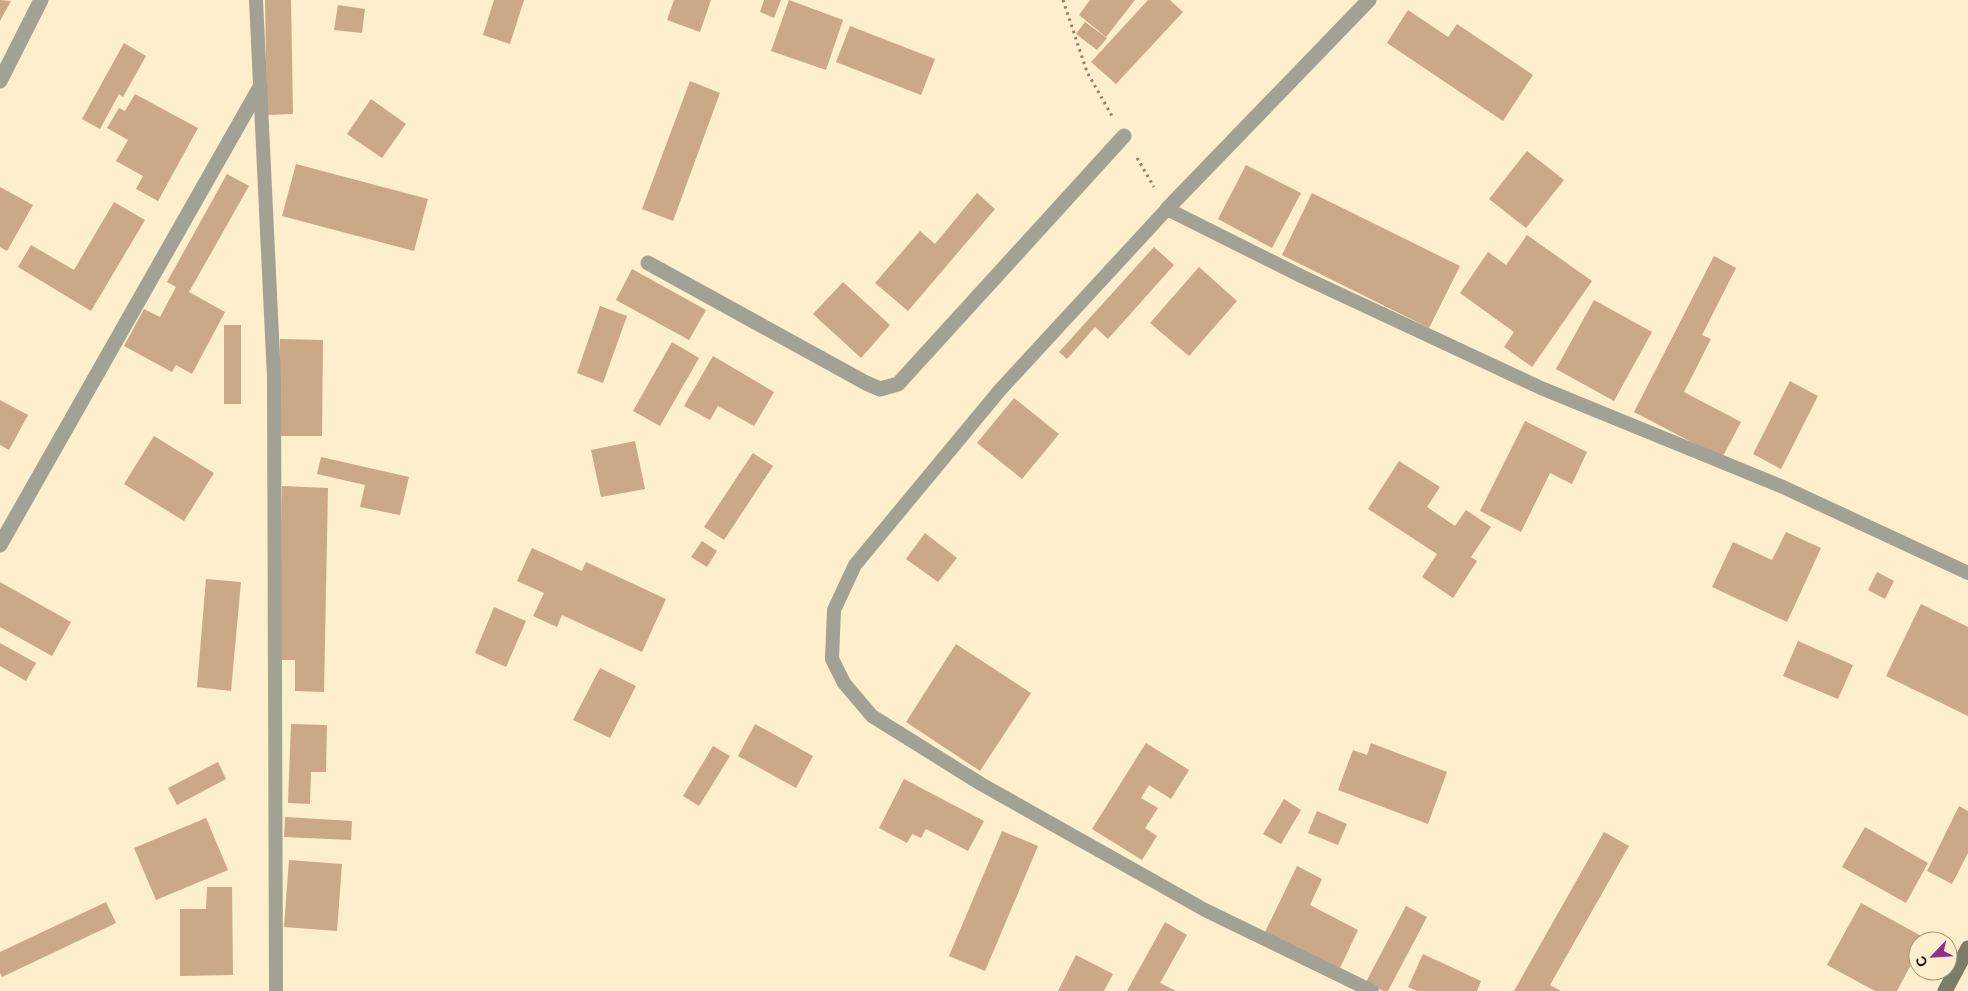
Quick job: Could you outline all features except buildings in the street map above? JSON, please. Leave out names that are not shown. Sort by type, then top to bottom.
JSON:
[{"type":"street","points":[[0,81],[41,0]]},
{"type":"street","points":[[1167,209],[1369,0]]},
{"type":"street","points":[[0,544],[260,87]]},
{"type":"street","points":[[648,264],[880,389],[898,384],[1124,136]]},
{"type":"street","points":[[1945,991],[1968,948]]},
{"type":"lane","points":[[256,0],[274,378],[276,991]]},
{"type":"lane","points":[[1372,991],[1204,910],[982,784],[872,716],[844,683],[832,659],[834,610],[855,565],[1000,390],[1167,209],[1303,277],[1541,388],[1783,487],[1968,573]]},
{"type":"path","points":[[1063,0],[1087,72],[1167,209]]}]
